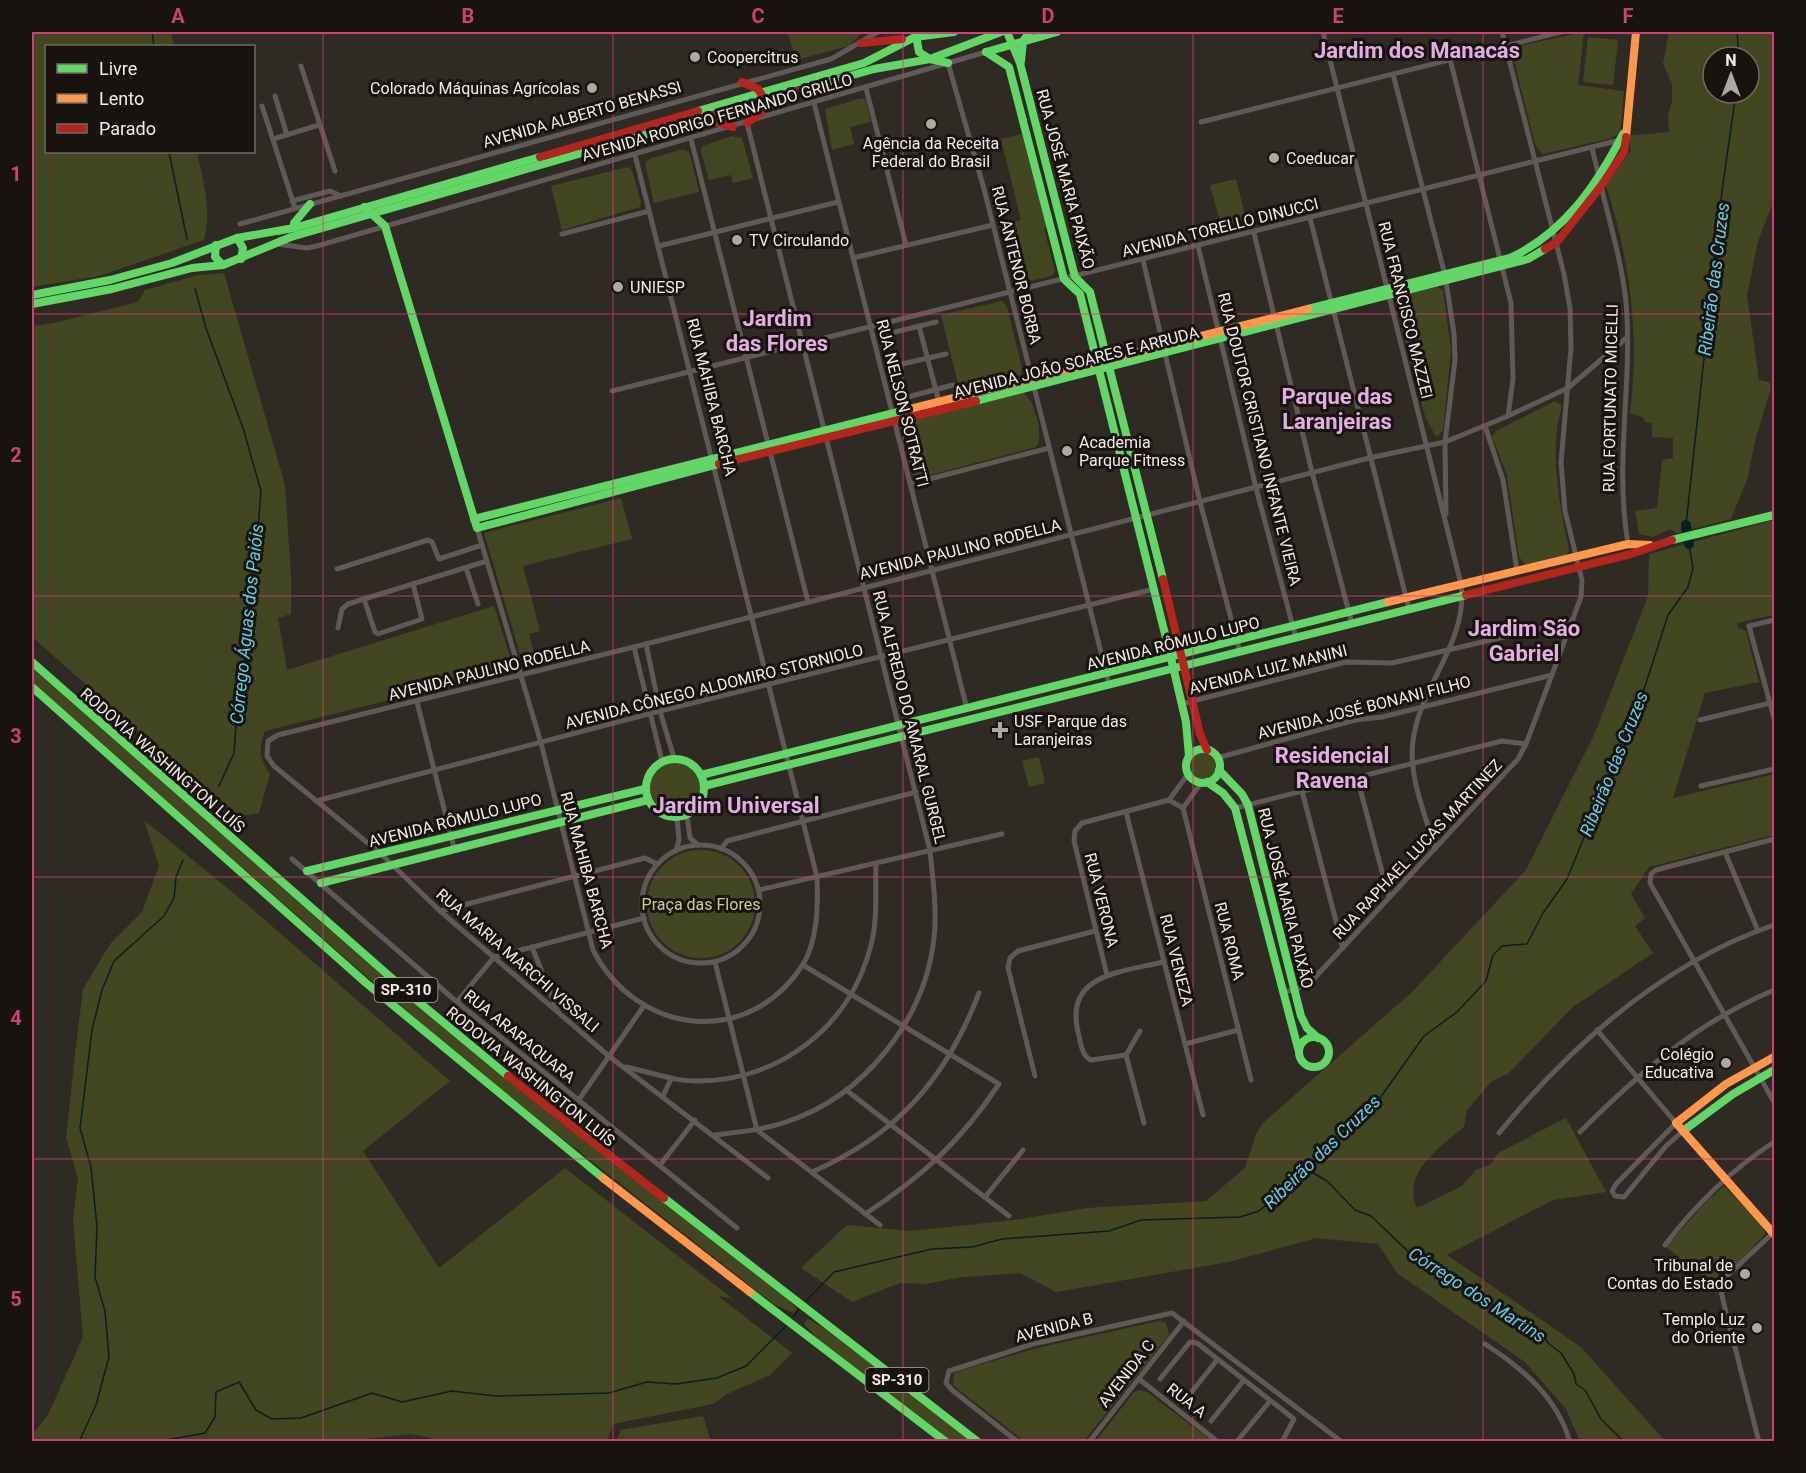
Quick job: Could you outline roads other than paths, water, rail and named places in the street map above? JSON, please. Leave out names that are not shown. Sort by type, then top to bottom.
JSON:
[{"type":"main road","points":[[32,304],[112,289],[192,268],[223,265],[277,243],[703,118],[864,63],[919,33],[954,32]]},
{"type":"main road","points":[[32,295],[110,280],[172,263],[237,238],[364,207],[763,96],[930,58],[1001,32]]},
{"type":"main road","name":"RUA JOSÉ MARIA PAIXÃO","points":[[1007,32],[1014,44],[1020,63],[1075,277],[1090,292],[1186,666],[1200,734],[1207,750]]},
{"type":"main road","points":[[1020,63],[1023,41],[1030,32]]},
{"type":"main road","name":"AVENIDA RODRIGO FERNANDO GRILLO","points":[[986,52],[1057,32]]},
{"type":"main road","points":[[1623,137],[1636,32]]},
{"type":"main road","points":[[919,33],[917,41],[919,52],[948,63]]},
{"type":"main road","points":[[861,43],[907,38]]},
{"type":"main road","name":"RUA JOSÉ MARIA PAIXÃO","points":[[986,52],[1005,62],[1012,76],[1064,279],[1080,294],[1174,669],[1189,756]]},
{"type":"main road","points":[[742,82],[753,85],[763,96],[762,112],[747,123]]},
{"type":"main road","points":[[703,118],[733,127]]},
{"type":"main road","name":"AVENIDA JOÃO SOARES E ARRUDA","points":[[1502,264],[1534,248],[1554,233],[1599,176],[1623,137]]},
{"type":"main road","name":"AVENIDA JOÃO SOARES E ARRUDA","points":[[477,528],[700,465],[1528,259],[1557,242],[1601,186],[1624,152],[1623,137]]},
{"type":"main road","points":[[294,225],[310,204]]},
{"type":"main road","name":"RUA MAHIBA BARCHA","points":[[364,207],[384,226],[477,528]]},
{"type":"main road","points":[[237,238],[243,248],[241,259]]},
{"type":"main road","points":[[216,245],[213,250],[215,257],[223,265]]},
{"type":"main road","name":"AVENIDA JOÃO SOARES E ARRUDA","points":[[474,519],[674,472]]},
{"type":"main road","points":[[526,506],[529,515]]},
{"type":"main road","name":"AVENIDA RÔMULO LUPO","points":[[704,786],[1632,554],[1652,545],[1774,515]]},
{"type":"main road","name":"AVENIDA RÔMULO LUPO","points":[[701,775],[1575,556],[1628,544],[1652,545]]},
{"type":"main road","name":"RODOVIA WASHINGTON LUÍS","points":[[32,662],[493,1064],[795,1302],[978,1442]]},
{"type":"main road","name":"RODOVIA WASHINGTON LUÍS","points":[[32,687],[211,847],[471,1072],[780,1315],[946,1442]]},
{"type":"main road","points":[[1207,750],[1217,758],[1219,770],[1204,782],[1188,774],[1186,762],[1194,752],[1207,750]]},
{"type":"main road","points":[[674,758],[690,763],[701,775],[704,786],[700,803],[687,815],[677,817],[660,813],[648,800],[645,789],[649,772],[662,761],[674,758]]},
{"type":"main road","name":"RUA JOSÉ MARIA PAIXÃO","points":[[1219,770],[1242,794],[1248,805],[1303,1020],[1318,1038]]},
{"type":"main road","name":"RUA JOSÉ MARIA PAIXÃO","points":[[1204,782],[1223,793],[1234,808],[1299,1052]]},
{"type":"main road","name":"AVENIDA RÔMULO LUPO","points":[[307,871],[645,789]]},
{"type":"main road","name":"AVENIDA RÔMULO LUPO","points":[[321,883],[648,800]]},
{"type":"main road","points":[[1318,1038],[1329,1049],[1329,1055],[1324,1064],[1313,1067],[1303,1062],[1299,1052],[1305,1040],[1318,1038]]},
{"type":"main road","points":[[1774,1057],[1726,1084],[1676,1123],[1774,1232]]},
{"type":"main road","points":[[1683,1131],[1760,1077],[1774,1070]]},
{"type":"street","name":"AVENIDA ALBERTO BENASSI","points":[[240,224],[831,59],[878,32]]},
{"type":"street","name":"RUA FRANCISCO MAZZEI","points":[[1325,32],[1463,596]]},
{"type":"street","name":"RUA RAPHAEL LUCAS MARTINEZ","points":[[1282,993],[1308,985],[1507,772],[1526,744],[1581,597],[1578,567],[1565,511],[1561,462],[1568,388],[1570,308],[1557,242],[1502,32]]},
{"type":"street","points":[[1201,122],[1561,32]]},
{"type":"street","name":"AVENIDA RODRIGO FERNANDO GRILLO","points":[[277,243],[306,248],[692,139],[986,52]]},
{"type":"street","points":[[1450,59],[1511,303],[1513,379],[1508,416]]},
{"type":"street","name":"RUA ANTENOR BORBA","points":[[948,63],[993,225],[1109,684]]},
{"type":"street","points":[[301,66],[335,171]]},
{"type":"street","points":[[1394,74],[1445,278],[1453,325],[1455,360],[1445,442],[1446,522]]},
{"type":"street","points":[[866,88],[906,245]]},
{"type":"street","points":[[275,96],[287,135]]},
{"type":"street","name":"RUA NELSON SOTRATTI","points":[[814,103],[967,709]]},
{"type":"street","points":[[262,106],[292,201],[294,225]]},
{"type":"street","name":"RUA ALFREDO DO AMARAL GURGEL","points":[[714,1135],[757,1130],[789,1121],[818,1107],[846,1090],[887,1050],[903,1026],[924,979],[934,939],[936,908],[930,851],[916,792],[747,123]]},
{"type":"street","points":[[273,139],[319,125]]},
{"type":"street","name":"AVENIDA TORELLO DINUCCI","points":[[612,391],[869,325],[1366,205],[1592,148],[1623,137]]},
{"type":"street","points":[[692,139],[808,602]]},
{"type":"street","name":"RUA FORTUNATO MICELLI","points":[[1592,148],[1622,273],[1626,304],[1620,475],[1622,510],[1628,544]]},
{"type":"street","name":"RUA MAHIBA BARCHA","points":[[477,528],[541,743],[555,809],[588,932],[602,967],[620,989],[642,1007],[676,1019],[712,1021],[729,1019],[752,1010],[771,998],[803,965],[816,921],[817,877],[715,462],[635,155]]},
{"type":"street","points":[[292,201],[330,191],[341,196]]},
{"type":"street","points":[[659,246],[838,201]]},
{"type":"street","points":[[562,234],[649,211]]},
{"type":"street","points":[[1310,218],[1409,609]]},
{"type":"street","points":[[853,258],[993,225]]},
{"type":"street","points":[[1254,233],[1312,472],[1352,624]]},
{"type":"street","name":"RUA DOUTOR CRISTIANO INFANTE VIEIRA","points":[[1198,246],[1256,488],[1296,638]]},
{"type":"street","points":[[1143,260],[1200,502],[1240,652]]},
{"type":"street","points":[[887,334],[936,322]]},
{"type":"street","points":[[919,326],[934,390],[941,406]]},
{"type":"street","name":"AVENIDA PAULINO RODELLA","points":[[267,748],[268,741],[278,735],[646,644],[1312,472],[1445,442],[1568,388],[1626,339]]},
{"type":"street","points":[[889,366],[946,354]]},
{"type":"street","points":[[900,399],[953,386]]},
{"type":"street","points":[[1485,426],[1503,480],[1517,571]]},
{"type":"street","points":[[910,484],[1049,448]]},
{"type":"street","points":[[338,569],[428,540],[432,542],[439,559],[482,545]]},
{"type":"street","points":[[338,628],[345,606],[487,561]]},
{"type":"street","points":[[466,568],[478,604]]},
{"type":"street","points":[[364,599],[375,632],[378,634],[422,619],[413,584]]},
{"type":"street","name":"AVENIDA CÔNEGO ALDOMIRO STORNIOLO","points":[[316,801],[660,711],[770,686],[1154,589]]},
{"type":"street","points":[[1435,849],[1411,764],[1413,739],[1447,653],[1463,596]]},
{"type":"street","points":[[1774,620],[1749,626],[1772,702],[1774,718]]},
{"type":"street","name":"AVENIDA LUIZ MANINI","points":[[1181,704],[1346,662],[1392,663],[1447,653],[1573,621]]},
{"type":"street","points":[[646,644],[660,711],[674,758]]},
{"type":"street","points":[[634,647],[662,761]]},
{"type":"street","name":"AVENIDA JOSÉ BONANI FILHO","points":[[1217,758],[1355,720],[1382,717],[1552,675]]},
{"type":"street","points":[[417,702],[454,848]]},
{"type":"street","points":[[1700,720],[1772,702]]},
{"type":"street","points":[[1234,808],[1502,741],[1526,744]]},
{"type":"street","name":"RUA MARIA MARCHI VISSALI","points":[[267,748],[267,756],[274,766],[380,853],[440,911],[558,1013],[610,1057],[768,1178]]},
{"type":"street","points":[[1701,786],[1774,769]]},
{"type":"street","points":[[1126,812],[1169,800],[1188,774]]},
{"type":"street","points":[[1357,777],[1389,898]]},
{"type":"street","points":[[1169,800],[1183,808],[1204,782]]},
{"type":"street","points":[[1302,791],[1342,948]]},
{"type":"street","points":[[721,849],[727,841],[916,792]]},
{"type":"street","name":"RUA ROMA","points":[[1183,808],[1251,1080]]},
{"type":"street","name":"RUA VERONA","points":[[1107,975],[1074,841],[1075,831],[1082,823],[1126,812]]},
{"type":"street","name":"RUA VENEZA","points":[[1126,812],[1203,1115]]},
{"type":"street","points":[[687,815],[690,838],[698,845]]},
{"type":"street","points":[[676,851],[680,840],[677,817]]},
{"type":"street","points":[[759,890],[1002,834]]},
{"type":"street","points":[[1774,839],[1656,870],[1650,879],[1650,883],[1774,1102]]},
{"type":"street","points":[[698,845],[721,849],[732,854],[749,869],[759,890],[760,913],[752,935],[736,952],[715,962],[692,962],[670,955],[653,939],[644,918],[642,895],[645,884],[657,864],[676,851],[698,845]]},
{"type":"street","points":[[1725,852],[1758,931]]},
{"type":"street","points":[[440,911],[645,858],[657,864]]},
{"type":"street","name":"RUA ARARAQUARA","points":[[292,859],[458,1002],[737,1228]]},
{"type":"street","points":[[624,1066],[671,1079],[695,1081],[744,1076],[770,1067],[809,1043],[836,1017],[852,994],[864,970],[872,943],[876,916],[876,863]]},
{"type":"street","points":[[458,1002],[494,957],[644,918]]},
{"type":"street","points":[[1499,1133],[1538,1088],[1598,1030],[1636,999],[1694,962],[1774,925]]},
{"type":"street","points":[[1035,1076],[1008,968],[1009,960],[1018,951],[1095,931]]},
{"type":"street","points":[[532,947],[558,1013]]},
{"type":"street","points":[[715,962],[757,1130],[880,1225]]},
{"type":"street","points":[[1126,1055],[1098,1061],[1089,1059],[1083,1052],[1075,1021],[1078,1001],[1085,989],[1095,980],[1163,962]]},
{"type":"street","points":[[803,965],[999,1084],[981,1111],[938,1161],[865,1214]]},
{"type":"street","points":[[1580,1131],[1636,1076],[1693,1034],[1725,1014],[1774,990]]},
{"type":"street","points":[[812,1172],[853,1152],[891,1125],[920,1096],[951,1055],[979,993]]},
{"type":"street","points":[[578,1101],[642,1007]]},
{"type":"street","points":[[1185,1044],[1238,1030]]},
{"type":"street","points":[[1598,1030],[1676,1123],[1616,1184],[1612,1191],[1617,1198],[1623,1197],[1666,1146],[1683,1131]]},
{"type":"street","points":[[1140,1031],[1126,1055],[1144,1123]]},
{"type":"street","points":[[663,1096],[671,1079]]},
{"type":"street","points":[[846,1090],[1009,1215]]},
{"type":"street","points":[[660,1165],[695,1120]]},
{"type":"street","points":[[1665,1245],[1703,1200],[1726,1178],[1774,1142]]},
{"type":"street","points":[[985,1197],[1023,1150]]},
{"type":"street","points":[[1759,1442],[1720,1288],[1728,1275],[1774,1232]]},
{"type":"street","name":"AVENIDA B","points":[[1018,1442],[952,1390],[946,1383],[946,1376],[954,1368],[1033,1344],[1172,1313],[1184,1321]]},
{"type":"street","points":[[1184,1321],[1342,1442]]},
{"type":"street","name":"AVENIDA C","points":[[1089,1442],[1184,1321]]},
{"type":"street","points":[[1160,1379],[1190,1342],[1197,1344],[1294,1419],[1294,1424],[1282,1442]]},
{"type":"street","points":[[1485,1344],[1531,1378],[1558,1412],[1570,1442]]},
{"type":"street","points":[[1186,1399],[1217,1360]]},
{"type":"street","name":"RUA A","points":[[1139,1379],[1218,1442]]},
{"type":"street","points":[[1211,1421],[1244,1380]]},
{"type":"street","points":[[1238,1440],[1270,1401]]},
{"type":"street","points":[[1330,1442],[1335,1436]]},
{"type":"waterway","name":"Córrego Águas dos Paióis","points":[[152,32],[154,45]]},
{"type":"waterway","name":"Ribeirão das Cruzes","points":[[1737,32],[1738,45]]},
{"type":"waterway","name":"Ribeirão das Cruzes","points":[[1686,525],[1722,191],[1734,105]]},
{"type":"waterway","name":"Córrego Águas dos Paióis","points":[[169,153],[187,239]]},
{"type":"waterway","name":"Córrego Águas dos Paióis","points":[[195,289],[206,328],[243,428],[261,491],[249,644],[239,684],[234,753],[219,786]]},
{"type":"waterway","name":"Ribeirão das Cruzes","points":[[1686,525],[1689,544]]},
{"type":"waterway","name":"Ribeirão das Cruzes","points":[[806,1301],[834,1272],[932,1249],[972,1247],[1002,1239],[1109,1231],[1141,1220],[1240,1217],[1259,1211],[1307,1170],[1375,1105],[1424,1036],[1457,1012],[1486,981],[1493,955],[1502,946],[1527,944],[1543,913],[1567,879],[1603,791],[1628,739],[1668,615],[1688,587],[1693,568],[1689,544]]},
{"type":"waterway","name":"Córrego Águas dos Paióis","points":[[79,1442],[96,1405],[109,1357],[105,1311],[95,1277],[97,1227],[91,1167],[80,1128],[92,1030],[102,990],[114,961],[164,916],[174,898],[176,877],[183,860]]},
{"type":"waterway","name":"Córrego dos Martins","points":[[1308,1170],[1327,1181],[1355,1210],[1371,1216],[1415,1258],[1462,1280],[1505,1316],[1519,1325],[1531,1326],[1543,1336],[1561,1353],[1574,1374],[1576,1384],[1585,1390],[1601,1419],[1624,1442]]},
{"type":"waterway","name":"Ribeirão das Cruzes","points":[[793,1317],[799,1309]]},
{"type":"waterway","name":"Ribeirão das Cruzes","points":[[155,1442],[205,1433],[215,1417],[216,1392],[239,1382],[256,1410],[272,1419],[301,1418],[372,1393],[402,1402],[452,1391],[496,1396],[609,1393],[647,1382],[676,1384],[717,1378],[746,1366],[786,1326]]},
{"type":"place","name":"Coopercitrus","points":[[695,57]]},
{"type":"place","name":"Colorado Máquinas Agrícolas","points":[[592,88]]},
{"type":"place","name":"Agência da Receita Federal do Brasil","points":[[931,124]]},
{"type":"place","name":"Coeducar","points":[[1274,158]]},
{"type":"place","name":"TV Circulando","points":[[737,240]]},
{"type":"place","name":"UNIESP","points":[[618,287]]},
{"type":"place","name":"Academia Parque Fitness","points":[[1067,451]]},
{"type":"place","name":"USF Parque das Laranjeiras","points":[[1000,730]]},
{"type":"place","name":"Colégio Educativa","points":[[1726,1063]]},
{"type":"place","name":"Tribunal de Contas do Estado","points":[[1745,1274]]},
{"type":"place","name":"Templo Luz do Oriente","points":[[1757,1328]]},
{"type":"district","name":"Jardim dos Manacás","points":[[1417,50]]},
{"type":"district","name":"Jardim das Flores","points":[[777,330]]},
{"type":"district","name":"Parque das Laranjeiras","points":[[1337,408]]},
{"type":"district","name":"Jardim São Gabriel","points":[[1524,640]]},
{"type":"district","name":"Residencial Ravena","points":[[1332,768]]},
{"type":"district","name":"Jardim Universal","points":[[736,805]]},
{"type":"park label","name":"Praça das Flores","points":[[701,904]]}]
